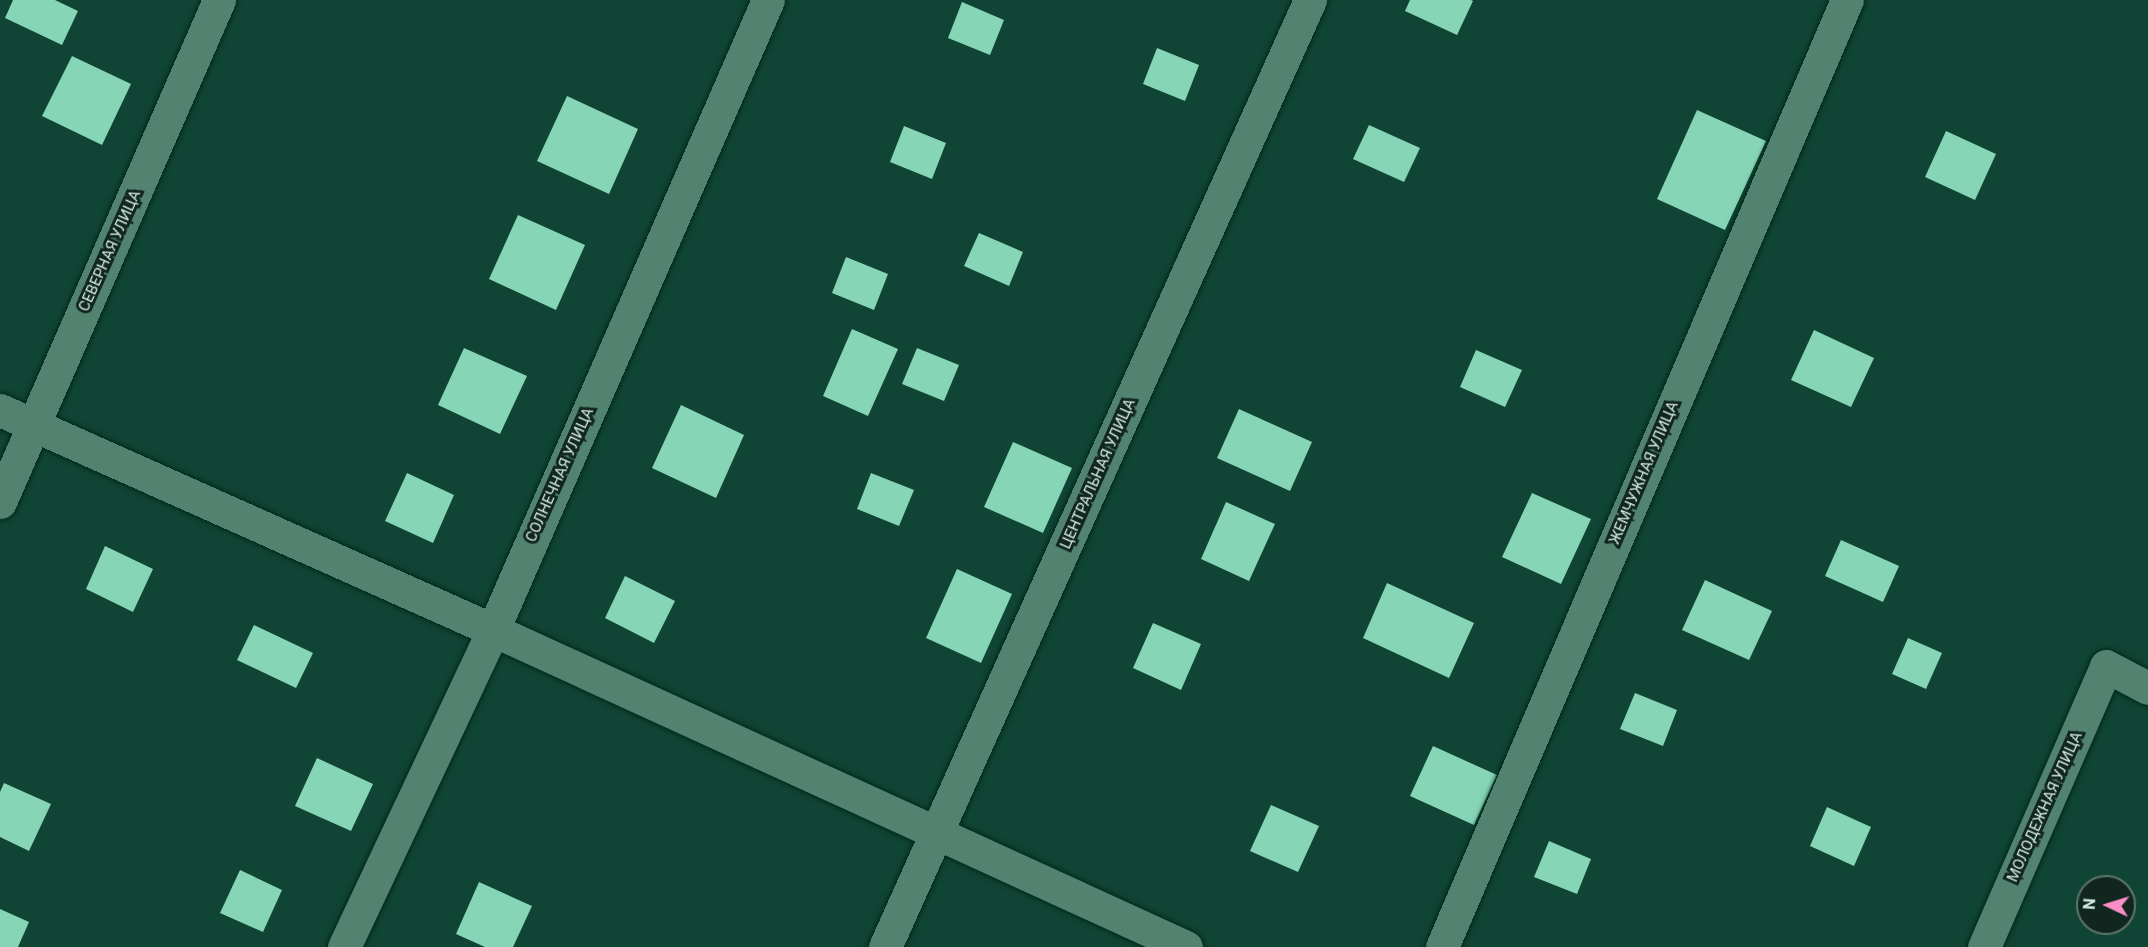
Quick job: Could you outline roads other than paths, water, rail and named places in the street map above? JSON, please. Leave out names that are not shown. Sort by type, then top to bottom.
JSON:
[{"type":"street","name":"СЕВЕРНАЯ УЛИЦА","points":[[0,502],[219,0]]},
{"type":"street","name":"СОЛНЕЧНАЯ УЛИЦА","points":[[344,947],[493,630],[768,0]]},
{"type":"street","name":"ЦЕНТРАЛЬНАЯ УЛИЦА","points":[[885,947],[938,834],[1310,0]]},
{"type":"street","name":"ЖЕМЧУЖНАЯ УЛИЦА","points":[[1442,947],[1847,0]]},
{"type":"street","points":[[0,410],[493,630],[1186,947]]},
{"type":"street","name":"МОЛОДЕЖНАЯ УЛИЦА","points":[[1984,947],[2106,666],[2148,688]]}]
